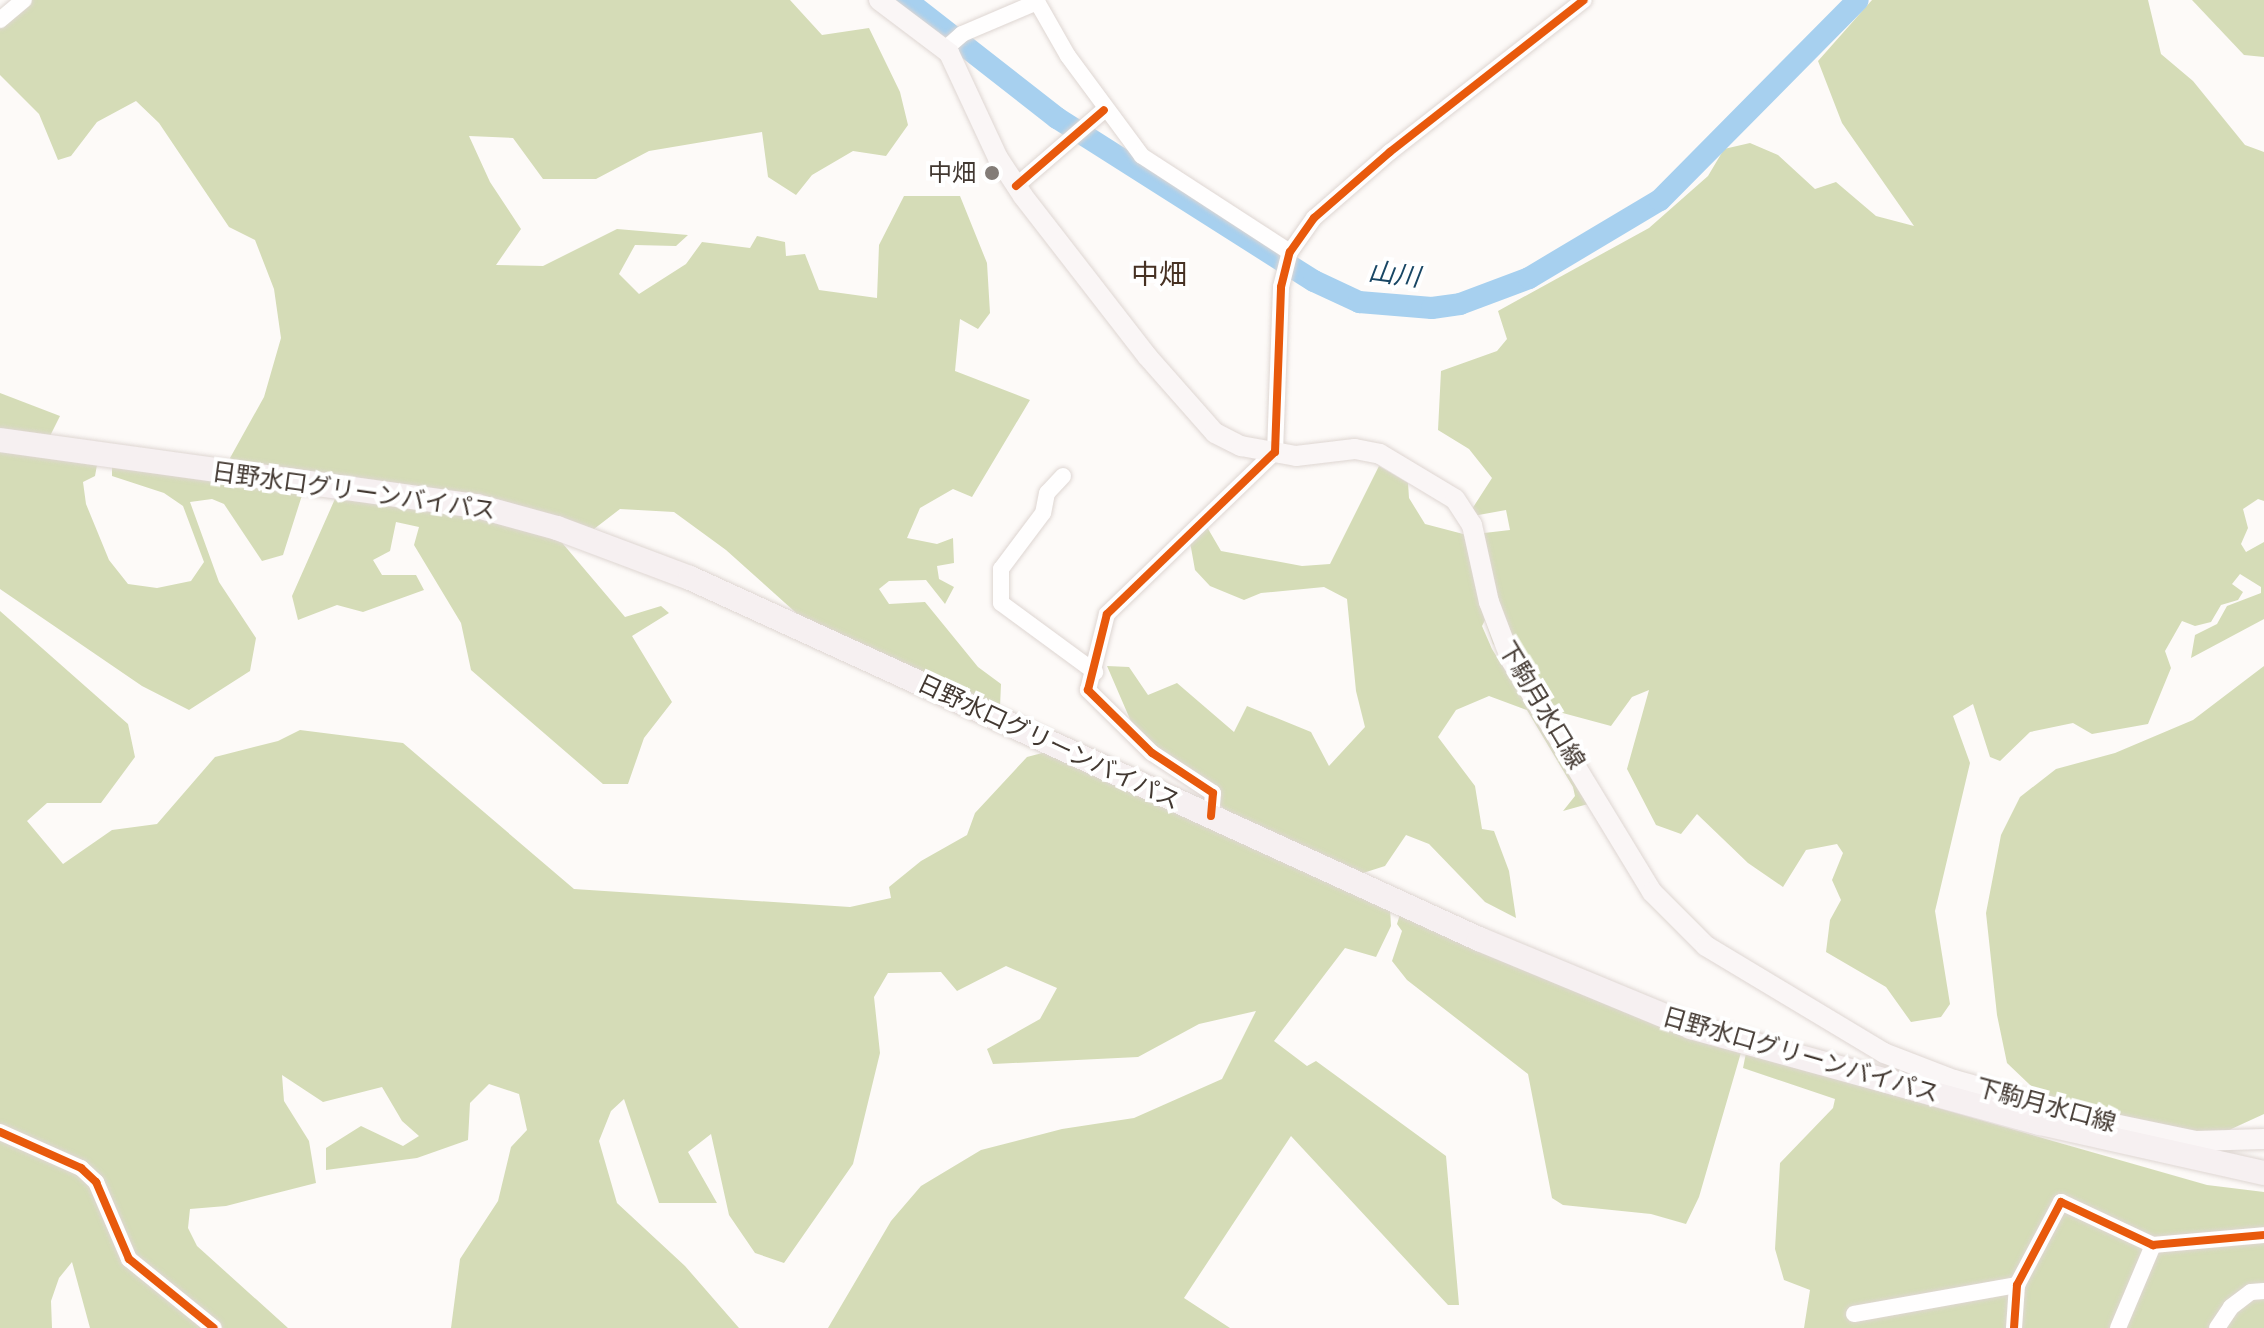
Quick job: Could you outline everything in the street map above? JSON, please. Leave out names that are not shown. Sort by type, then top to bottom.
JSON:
[{"type":"highway","name":"日野水口グリーンバイパス","points":[[0,440],[477,506],[622,550],[1576,981],[1691,1027],[2040,1123],[2264,1173]]},
{"type":"main road","name":"下駒月水口線","points":[[879,0],[952,43],[984,129],[1016,186],[1189,407],[1215,433],[1241,446],[1296,456],[1355,449],[1380,454],[1455,499],[1472,525],[1489,602],[1511,660],[1652,892],[1706,946],[1884,1053],[1954,1080],[2100,1121],[2196,1141],[2264,1139]]},
{"type":"street","points":[[0,20],[24,0]]},
{"type":"street","points":[[1211,816],[1213,793],[1152,753],[1106,712],[1088,690],[1095,672],[1107,614],[1275,452],[1283,274],[1289,255],[1314,218],[1356,180],[1584,0]]},
{"type":"street","points":[[952,43],[1037,1],[1104,110],[1142,156],[1170,179],[1289,255]]},
{"type":"street","points":[[1016,186],[1104,110]]},
{"type":"street","points":[[1063,476],[1001,569],[994,605],[1095,672]]},
{"type":"street","points":[[0,1132],[81,1168],[96,1182],[129,1259],[214,1328]]},
{"type":"street","points":[[2014,1328],[2017,1285],[2061,1202],[2153,1245],[2264,1235]]},
{"type":"street","points":[[2118,1328],[2153,1245]]},
{"type":"street","points":[[1854,1314],[2017,1285]]},
{"type":"street","points":[[2217,1328],[2231,1307],[2251,1292],[2264,1291]]},
{"type":"green space","points":[[30,0],[790,0],[822,35],[869,28],[900,92],[908,125],[886,156],[853,151],[812,175],[796,195],[768,177],[762,132],[649,151],[596,179],[543,179],[513,138],[469,136],[490,182],[521,229],[496,265],[543,266],[617,229],[688,235],[676,246],[635,245],[619,274],[639,294],[686,264],[702,242],[750,248],[757,236],[785,242],[786,256],[805,254],[819,290],[877,298],[879,245],[904,196],[960,196],[987,263],[990,313],[978,329],[960,319],[955,371],[1030,400],[972,497],[953,489],[920,508],[907,538],[937,544],[953,538],[954,563],[937,566],[939,579],[954,587],[945,604],[926,580],[889,581],[879,589],[889,604],[925,602],[978,667],[1001,684],[1000,707],[804,620],[726,550],[674,512],[620,509],[594,529],[500,500],[332,474],[236,467],[230,458],[264,397],[281,338],[274,289],[255,240],[229,227],[159,123],[136,101],[97,122],[71,156],[58,160],[39,114],[0,75],[0,24]]},
{"type":"green space","points":[[1872,0],[2148,0],[2161,54],[2193,81],[2245,145],[2264,152],[2264,501],[2258,499],[2243,509],[2248,528],[2241,544],[2246,552],[2264,542],[2264,619],[2191,658],[2195,635],[2217,624],[2227,606],[2261,593],[2261,587],[2240,574],[2232,584],[2243,592],[2238,600],[2221,605],[2211,622],[2195,626],[2182,621],[2165,651],[2171,668],[2148,724],[2092,734],[2073,723],[2030,732],[2000,761],[1990,757],[1973,704],[1953,716],[1970,763],[1935,911],[1950,1004],[1941,1017],[1911,1022],[1886,987],[1826,952],[1830,920],[1841,900],[1832,880],[1843,853],[1837,844],[1806,850],[1783,887],[1748,863],[1697,814],[1681,834],[1656,825],[1627,769],[1649,690],[1632,697],[1611,726],[1559,712],[1513,657],[1493,644],[1485,620],[1482,626],[1492,649],[1588,804],[1563,811],[1575,796],[1573,787],[1527,710],[1489,696],[1456,710],[1438,737],[1475,786],[1482,829],[1494,831],[1509,871],[1516,918],[1485,902],[1429,844],[1406,835],[1385,866],[1360,874],[1240,825],[1195,780],[1139,740],[1107,666],[1129,667],[1148,695],[1177,683],[1234,732],[1247,706],[1311,732],[1329,766],[1365,727],[1356,691],[1347,599],[1324,587],[1261,593],[1244,600],[1210,586],[1195,570],[1190,542],[1207,527],[1221,551],[1302,566],[1330,564],[1379,466],[1408,483],[1409,498],[1425,524],[1467,535],[1510,530],[1506,510],[1473,516],[1472,509],[1492,478],[1469,449],[1438,430],[1441,371],[1497,351],[1507,339],[1498,311],[1649,228],[1708,176],[1724,149],[1750,143],[1778,155],[1815,189],[1836,182],[1876,216],[1914,226],[1842,123],[1818,61]]},
{"type":"green space","points":[[2192,0],[2264,0],[2264,57],[2244,55]]},
{"type":"green space","points":[[0,393],[60,416],[48,440],[0,431]]},
{"type":"green space","points":[[0,448],[97,465],[95,476],[83,482],[86,504],[109,560],[128,584],[157,588],[191,581],[204,562],[183,506],[164,493],[112,476],[112,467],[304,489],[283,555],[262,561],[224,504],[212,499],[190,502],[219,582],[256,638],[250,671],[189,710],[142,686],[0,589]]},
{"type":"green space","points":[[338,492],[494,519],[558,538],[625,617],[661,606],[669,613],[632,636],[672,702],[644,738],[628,784],[603,784],[471,670],[461,623],[414,545],[419,527],[396,522],[390,551],[373,560],[382,575],[416,575],[424,590],[363,612],[337,605],[298,620],[292,596]]},
{"type":"green space","points":[[0,611],[128,724],[135,757],[101,803],[47,803],[27,821],[63,864],[112,830],[157,824],[215,757],[278,741],[300,730],[403,743],[574,889],[850,907],[891,898],[889,887],[921,861],[967,835],[975,813],[1027,757],[1046,752],[1390,908],[1391,926],[1376,957],[1345,948],[1274,1041],[1307,1066],[1316,1061],[1446,1156],[1459,1305],[1448,1305],[1291,1136],[1184,1298],[1230,1328],[828,1328],[891,1221],[921,1186],[981,1150],[1062,1129],[1134,1118],[1222,1079],[1256,1011],[1199,1024],[1138,1057],[993,1064],[987,1049],[1040,1019],[1057,988],[1006,966],[957,991],[941,972],[888,973],[874,997],[880,1053],[853,1164],[784,1263],[755,1253],[729,1215],[711,1134],[688,1152],[717,1203],[659,1203],[624,1099],[611,1111],[599,1141],[617,1203],[685,1266],[739,1328],[451,1328],[460,1259],[498,1201],[511,1147],[527,1130],[519,1094],[489,1084],[470,1103],[468,1140],[417,1158],[326,1170],[326,1148],[361,1126],[403,1146],[419,1136],[402,1121],[382,1087],[323,1102],[282,1075],[284,1101],[309,1141],[316,1183],[226,1206],[190,1209],[188,1228],[197,1246],[288,1328],[90,1328],[72,1262],[59,1278],[51,1301],[52,1328],[0,1328]]},
{"type":"green space","points":[[2264,666],[2264,1114],[2216,1136],[2047,1101],[2007,1063],[1997,1015],[1986,913],[2001,835],[2020,797],[2056,769],[2115,753],[2193,720]]},
{"type":"green space","points":[[1401,911],[1742,1049],[1699,1197],[1686,1224],[1651,1214],[1563,1205],[1552,1198],[1528,1074],[1407,980],[1392,961],[1402,931],[1397,924]]},
{"type":"green space","points":[[1746,1053],[2207,1185],[2264,1192],[2264,1328],[1804,1328],[1810,1290],[1784,1280],[1775,1249],[1780,1163],[1833,1108],[1835,1099],[1743,1068]]},
{"type":"waterway","name":"山川","points":[[906,0],[1057,118],[1314,281],[1359,302],[1432,308],[1460,304],[1529,278],[1660,200],[1858,0]]},
{"type":"cycle path","points":[[1211,816],[1213,793],[1152,753],[1088,690],[1107,614],[1275,452],[1281,287],[1290,252],[1314,218],[1390,152],[1584,0]]},
{"type":"cycle path","points":[[1016,186],[1104,110]]},
{"type":"cycle path","points":[[0,1132],[81,1168],[96,1182],[129,1259],[214,1328]]},
{"type":"cycle path","points":[[2014,1328],[2017,1285],[2061,1202],[2153,1245],[2264,1235]]},
{"type":"place","name":"中畑","points":[[992,173]]},
{"type":"district","name":"中畑","points":[[1159,275]]}]
